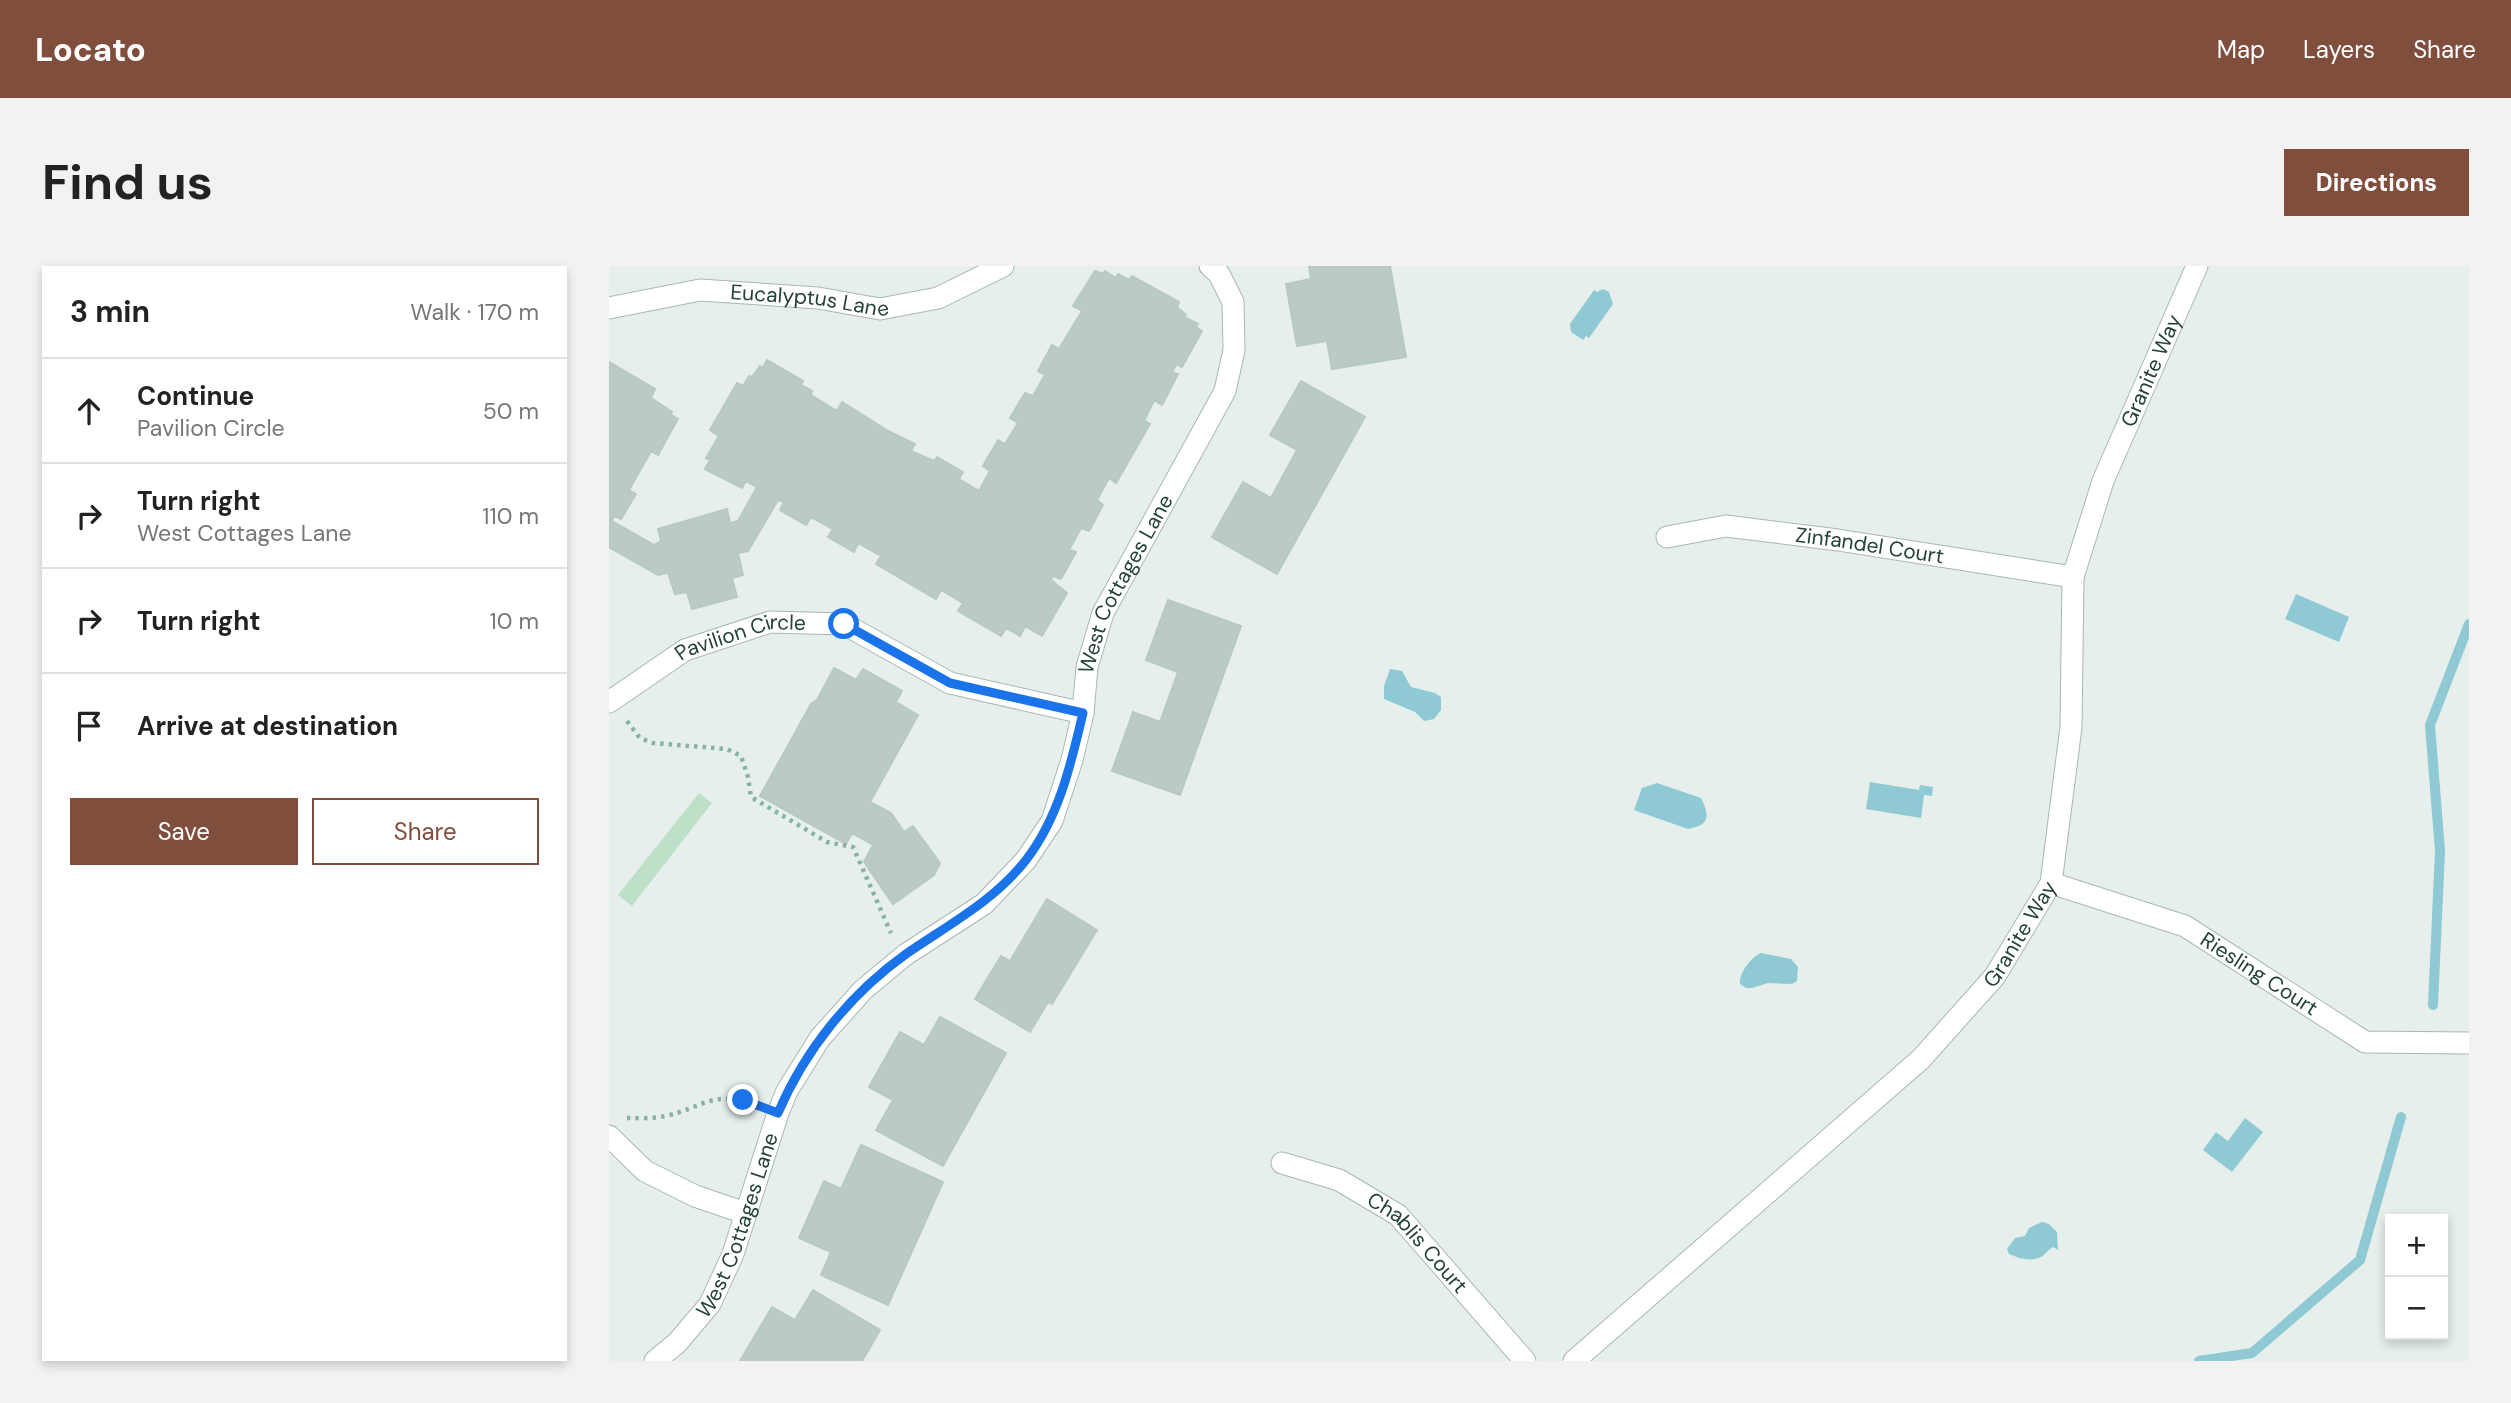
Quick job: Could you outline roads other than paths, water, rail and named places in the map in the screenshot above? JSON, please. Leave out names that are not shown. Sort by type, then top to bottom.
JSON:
[{"type":"street","name":"Eucalyptus Lane","points":[[609,308],[700,290],[818,298],[880,309],[937,298],[1003,266]]},
{"type":"street","name":"West Cottages Lane","points":[[655,1361],[677,1343],[710,1304],[733,1254],[787,1091],[820,1038],[863,990],[905,956],[984,904],[1026,860],[1052,821],[1072,760],[1083,713],[1087,667],[1103,613],[1225,391],[1234,349],[1233,302],[1219,274],[1210,266]]},
{"type":"street","name":"Granite Way","points":[[1574,1361],[1921,1059],[1995,976],[2051,883],[2071,727],[2073,577],[2103,481],[2197,266]]},
{"type":"street","name":"Zinfandel Court","points":[[1667,537],[1726,526],[1838,540],[2073,577]]},
{"type":"street","name":"Pavilion Circle","points":[[610,702],[685,650],[770,622],[844,624],[950,683],[1083,713]]},
{"type":"street","name":"Riesling Court","points":[[2051,883],[2185,926],[2365,1042],[2469,1043]]},
{"type":"street","points":[[613,1127],[645,1171],[695,1196],[745,1213]]},
{"type":"street","name":"Chablis Court","points":[[1282,1163],[1339,1180],[1398,1215],[1525,1361]]},
{"type":"water","points":[[1603,289],[1609,292],[1613,304],[1589,338],[1586,336],[1583,340],[1571,332],[1570,324],[1594,290],[1597,292]]},
{"type":"water","points":[[2296,594],[2349,617],[2339,642],[2285,619]]},
{"type":"water","points":[[1390,669],[1402,671],[1411,687],[1441,697],[1441,710],[1434,719],[1424,721],[1415,712],[1384,699],[1384,686]]},
{"type":"water","points":[[1870,782],[1919,790],[1920,785],[1933,787],[1932,796],[1924,795],[1921,818],[1866,809]]},
{"type":"water","points":[[1657,783],[1701,798],[1707,815],[1704,822],[1688,829],[1634,810],[1642,788]]},
{"type":"water","points":[[1761,953],[1791,959],[1798,967],[1797,981],[1792,984],[1768,983],[1752,988],[1740,984],[1746,966]]},
{"type":"water","points":[[2245,1118],[2263,1132],[2232,1172],[2203,1150],[2216,1132],[2228,1141]]},
{"type":"water","points":[[2042,1222],[2049,1224],[2057,1232],[2058,1250],[2053,1247],[2044,1255],[2031,1260],[2009,1254],[2007,1249],[2015,1238],[2025,1236],[2029,1228]]},
{"type":"waterway","points":[[2433,1005],[2440,851],[2430,725],[2469,624]]},
{"type":"waterway","points":[[2199,1361],[2252,1353],[2360,1260],[2401,1117]]}]
